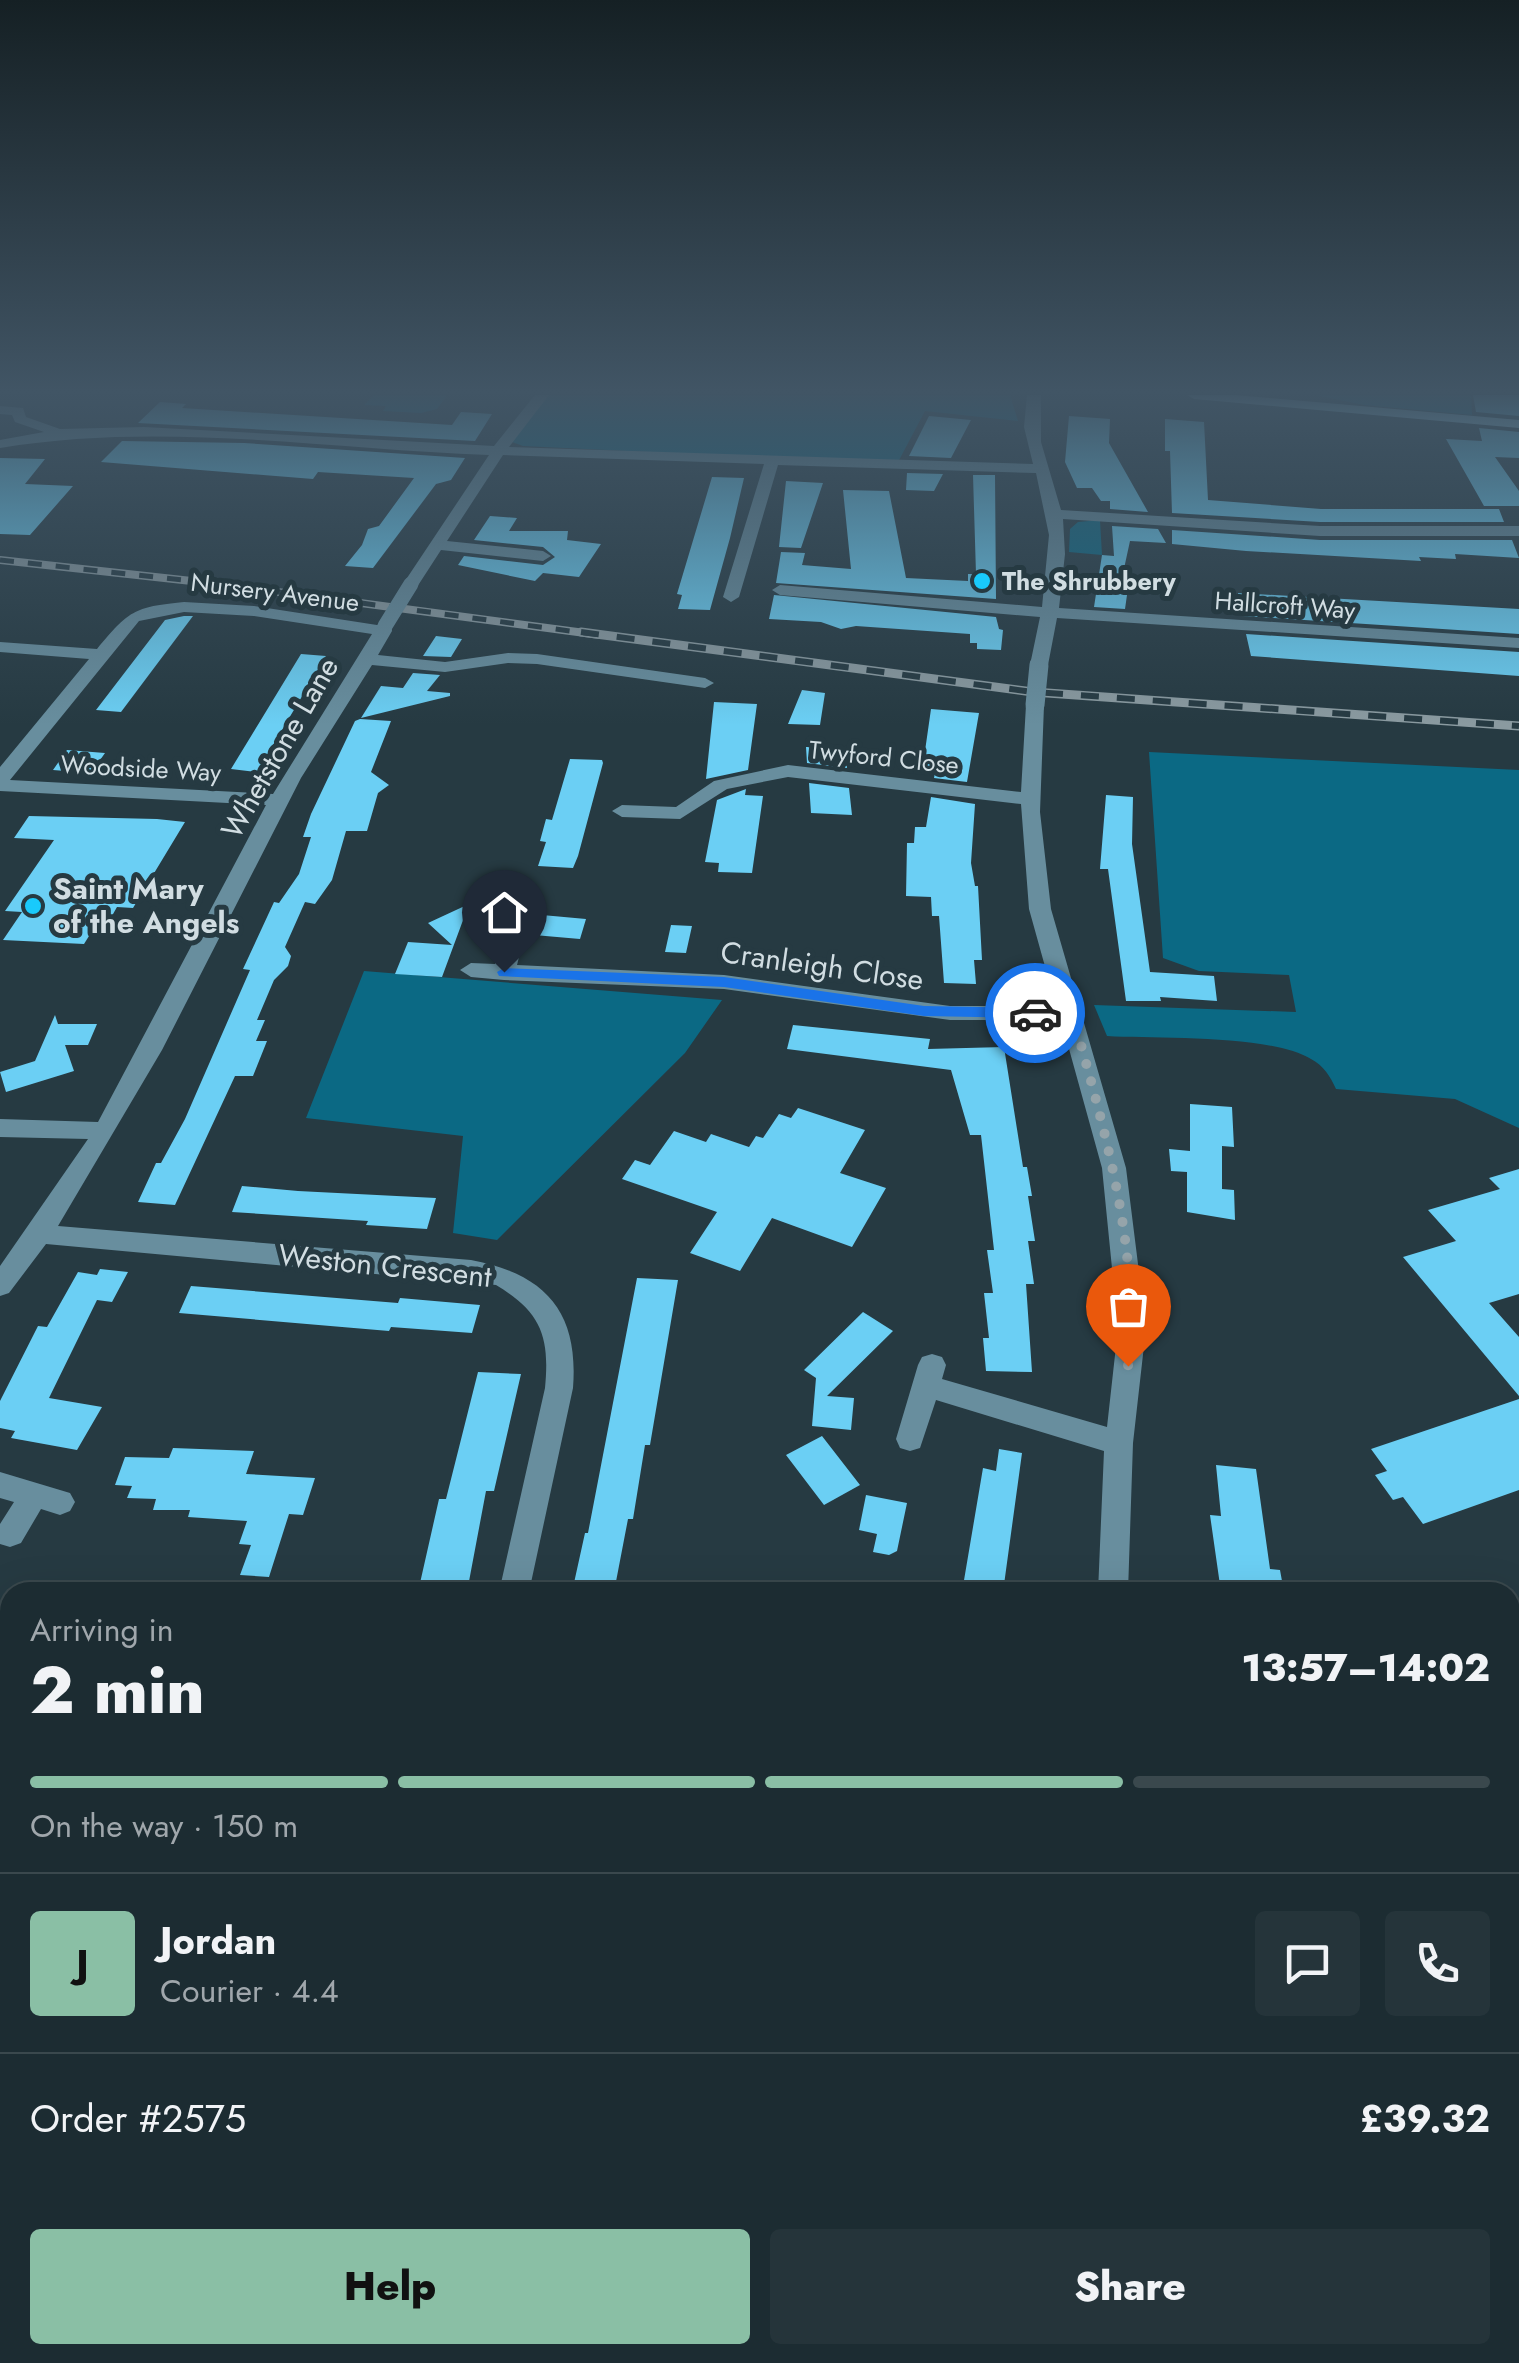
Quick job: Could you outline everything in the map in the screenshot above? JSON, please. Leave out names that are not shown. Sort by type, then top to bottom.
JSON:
[{"type":"street","name":"Whetstone Lane","points":[[0,1286],[42,1234],[103,1131],[279,800],[462,505]]},
{"type":"street","points":[[731,597],[759,505]]},
{"type":"street","points":[[1052,505],[1058,552],[1039,665],[1030,798],[1040,910],[1114,1168],[1132,1328],[1118,1443],[1113,1582]]},
{"type":"street","points":[[1055,514],[1320,531],[1519,531]]},
{"type":"street","points":[[435,546],[543,556]]},
{"type":"street","name":"Hallcroft Way","points":[[792,588],[1049,611],[1519,643]]},
{"type":"street","name":"Nursery Avenue","points":[[0,782],[133,617],[184,604],[384,628]]},
{"type":"street","points":[[0,646],[102,654]]},
{"type":"street","points":[[366,659],[445,666],[508,658],[537,659],[705,683]]},
{"type":"street","points":[[658,698],[664,678]]},
{"type":"street","name":"Twyford Close","points":[[622,812],[680,813],[721,784],[788,772],[1030,798]]},
{"type":"street","name":"Woodside Way","points":[[0,782],[279,800]]},
{"type":"street","points":[[504,972],[511,946]]},
{"type":"street","name":"Cranleigh Close","points":[[471,970],[724,982],[937,1012],[1072,1013]]},
{"type":"street","points":[[0,1128],[103,1131]]},
{"type":"street","name":"Weston Crescent","points":[[42,1234],[471,1270],[502,1276],[529,1292],[554,1324],[563,1364],[516,1582]]},
{"type":"street","points":[[910,1439],[930,1376],[1118,1443]]},
{"type":"street","points":[[0,1485],[47,1498],[10,1534]]},
{"type":"shaded area","points":[[1100,520],[1102,555],[1069,552],[1070,529],[1078,522]]},
{"type":"shaded area","points":[[1149,752],[1519,770],[1519,1128],[1455,1099],[1336,1089],[1316,1062],[1269,1045],[1107,1036],[1094,1005],[1296,1012],[1289,975],[1199,971],[1163,958]]},
{"type":"shaded area","points":[[364,971],[722,1000],[685,1053],[497,1240],[453,1233],[463,1136],[306,1118]]},
{"type":"building","points":[[0,505],[56,505],[30,535],[0,534]]},
{"type":"building","points":[[394,505],[420,505],[373,568],[345,566],[362,545],[368,529],[379,526]]},
{"type":"building","points":[[704,505],[738,505],[710,610],[678,609],[682,595],[677,594]]},
{"type":"building","points":[[783,505],[815,505],[801,548],[779,547]]},
{"type":"building","points":[[845,505],[892,505],[906,578],[968,581],[968,574],[976,574],[974,505],[995,505],[996,599],[776,583],[781,552],[805,553],[802,565],[851,569]]},
{"type":"building","points":[[1110,505],[1144,505],[1148,512],[1110,509]]},
{"type":"building","points":[[1172,505],[1499,509],[1504,522],[1320,522],[1172,513]]},
{"type":"building","points":[[490,516],[517,518],[509,531],[568,531],[567,540],[601,544],[579,577],[543,573],[535,581],[458,565],[464,556],[543,565],[555,557],[543,547],[474,540]]},
{"type":"building","points":[[1112,526],[1158,529],[1166,543],[1130,541],[1120,587],[1128,588],[1125,609],[1094,607],[1102,555],[1114,556]]},
{"type":"building","points":[[1172,530],[1320,540],[1512,540],[1519,558],[1455,554],[1456,559],[1419,557],[1421,561],[1246,551],[1172,544]]},
{"type":"building","points":[[1238,593],[1519,609],[1519,634],[1243,616]]},
{"type":"building","points":[[774,595],[996,617],[999,629],[1003,630],[1001,650],[977,649],[977,643],[970,643],[970,634],[856,626],[841,629],[821,622],[769,619]]},
{"type":"building","points":[[193,616],[121,712],[96,710],[165,620]]},
{"type":"building","points":[[1246,634],[1519,652],[1519,676],[1251,656]]},
{"type":"building","points":[[436,636],[462,639],[451,657],[423,656]]},
{"type":"building","points":[[301,654],[326,656],[257,772],[231,769]]},
{"type":"building","points":[[413,673],[440,675],[427,691],[450,696],[361,718],[381,686],[403,688]]},
{"type":"building","points":[[802,690],[825,693],[820,725],[788,724]]},
{"type":"building","points":[[714,702],[757,704],[748,770],[706,779]]},
{"type":"building","points":[[931,709],[979,713],[967,782],[934,778],[935,773],[922,772]]},
{"type":"building","points":[[355,721],[391,721],[371,772],[389,785],[378,793],[367,831],[346,831],[332,880],[315,904],[305,902],[285,947],[291,956],[288,966],[274,980],[257,1020],[265,1020],[256,1041],[267,1041],[253,1076],[235,1076],[175,1205],[138,1202],[156,1163],[161,1163],[185,1119],[250,970],[243,969],[274,902],[279,903],[299,874],[311,837],[303,837],[311,814]]},
{"type":"building","points":[[806,747],[845,747],[847,768],[807,763]]},
{"type":"building","points":[[67,750],[105,753],[91,773],[53,770]]},
{"type":"building","points":[[570,759],[603,763],[578,856],[573,868],[538,866],[546,842],[540,841],[546,819],[552,820]]},
{"type":"building","points":[[809,783],[849,788],[852,815],[811,813]]},
{"type":"building","points":[[746,789],[745,795],[763,796],[752,873],[718,872],[719,863],[705,862],[717,800]]},
{"type":"building","points":[[1106,795],[1133,797],[1132,844],[1150,972],[1214,976],[1217,1001],[1160,997],[1161,1001],[1126,1001],[1108,869],[1100,869]]},
{"type":"building","points":[[931,797],[975,804],[971,863],[978,886],[982,960],[974,960],[976,984],[944,983],[939,916],[932,916],[931,897],[906,896],[907,843],[914,843],[915,827],[926,827]]},
{"type":"building","points":[[29,816],[185,822],[133,908],[117,907],[100,937],[89,936],[84,944],[3,940],[22,912],[5,911],[54,840],[14,838]]},
{"type":"building","points":[[469,904],[442,977],[395,974],[408,942],[452,945],[428,923]]},
{"type":"building","points":[[542,915],[586,919],[580,939],[534,935]]},
{"type":"building","points":[[671,925],[692,926],[686,953],[665,952]]},
{"type":"building","points":[[55,1015],[58,1024],[97,1024],[88,1045],[65,1045],[74,1071],[6,1092],[0,1072],[35,1061]]},
{"type":"building","points":[[793,1025],[930,1039],[928,1049],[1004,1047],[1023,1167],[1027,1167],[1032,1196],[1028,1196],[1035,1241],[1028,1241],[1034,1284],[1026,1284],[1032,1372],[986,1371],[983,1338],[989,1338],[984,1293],[993,1293],[987,1250],[994,1250],[981,1135],[970,1135],[951,1070],[787,1049]]},
{"type":"building","points":[[1190,1104],[1232,1107],[1234,1147],[1222,1146],[1222,1189],[1234,1190],[1235,1220],[1187,1212],[1187,1172],[1171,1171],[1169,1149],[1190,1151]]},
{"type":"building","points":[[798,1108],[865,1130],[840,1173],[886,1188],[852,1247],[772,1218],[740,1271],[690,1253],[717,1212],[622,1179],[635,1160],[650,1165],[674,1131],[706,1142],[711,1134],[749,1147],[756,1136],[763,1138],[779,1114],[791,1118]]},
{"type":"building","points":[[1519,1169],[1519,1294],[1489,1303],[1519,1337],[1519,1396],[1403,1257],[1456,1241],[1428,1210],[1500,1189],[1489,1178]]},
{"type":"building","points":[[242,1186],[436,1198],[427,1229],[232,1212]]},
{"type":"building","points":[[100,1269],[128,1272],[112,1302],[97,1300],[49,1398],[102,1407],[77,1450],[11,1438],[15,1431],[0,1428],[0,1401],[38,1326],[47,1327],[78,1272],[97,1275]]},
{"type":"building","points":[[637,1278],[678,1280],[650,1445],[645,1445],[633,1519],[628,1519],[616,1582],[574,1582],[588,1533]]},
{"type":"building","points":[[191,1286],[398,1303],[400,1298],[480,1305],[472,1333],[391,1327],[389,1331],[179,1313]]},
{"type":"building","points":[[863,1312],[893,1331],[827,1396],[854,1398],[851,1430],[812,1426],[816,1378],[804,1370]]},
{"type":"building","points":[[478,1372],[521,1374],[494,1491],[486,1491],[469,1582],[420,1582],[439,1499],[446,1499]]},
{"type":"building","points":[[1519,1399],[1519,1490],[1423,1524],[1403,1497],[1393,1500],[1375,1475],[1387,1471],[1371,1449]]},
{"type":"building","points":[[822,1436],[860,1485],[824,1505],[786,1455]]},
{"type":"building","points":[[173,1448],[254,1451],[246,1474],[315,1478],[303,1515],[289,1514],[269,1577],[240,1575],[251,1545],[239,1544],[247,1521],[188,1517],[190,1510],[153,1510],[156,1499],[127,1498],[132,1486],[115,1485],[125,1457],[169,1458]]},
{"type":"building","points":[[999,1449],[1022,1453],[1004,1582],[964,1582],[983,1468],[996,1471]]},
{"type":"building","points":[[1216,1465],[1256,1469],[1270,1569],[1280,1570],[1282,1582],[1220,1582],[1210,1515],[1221,1516]]},
{"type":"building","points":[[866,1495],[907,1503],[897,1551],[889,1555],[873,1552],[877,1534],[859,1530]]},
{"type":"railway","points":[[0,560],[219,584],[600,635]]},
{"type":"railway","points":[[581,632],[1033,692],[1519,726]]},
{"type":"way so far","points":[[1035,1013],[1072,1013],[1114,1168],[1132,1328],[1128,1366]]},
{"type":"place","name":"The Shrubbery","points":[[982,581]]},
{"type":"place","name":"Saint Mary of the Angels","points":[[33,906]]},
{"type":"route","points":[[504,972],[724,982],[924,1011],[1035,1013]]}]
